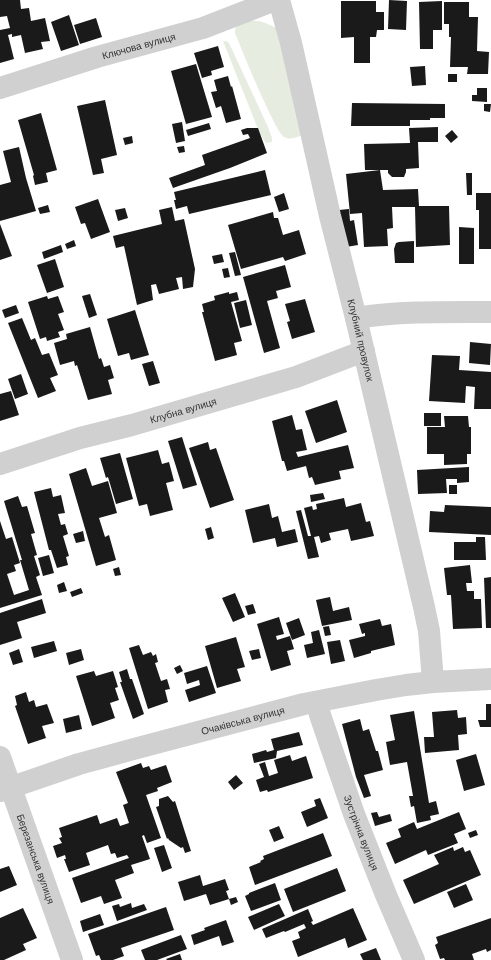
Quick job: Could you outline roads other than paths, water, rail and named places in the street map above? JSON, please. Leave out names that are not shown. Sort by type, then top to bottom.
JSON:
[{"type":"street","name":"Ключова вулиця","points":[[0,88],[97,57],[203,28],[275,0]]},
{"type":"street","name":"Клубний провулок","points":[[279,0],[292,43],[330,216],[364,351],[424,607],[429,631],[433,682]]},
{"type":"street","points":[[356,318],[373,315],[491,312]]},
{"type":"street","name":"Клубна вулиця","points":[[0,464],[80,438],[132,425],[296,377],[364,351]]},
{"type":"street","name":"Очаківська вулиця","points":[[5,789],[122,752],[304,704],[376,690],[433,682],[491,679]]},
{"type":"street","name":"Зустрічна вулиця","points":[[317,702],[320,715],[356,820],[388,902],[414,960]]},
{"type":"street","name":"Березанська вулиця","points":[[0,758],[5,789],[72,960]]}]
